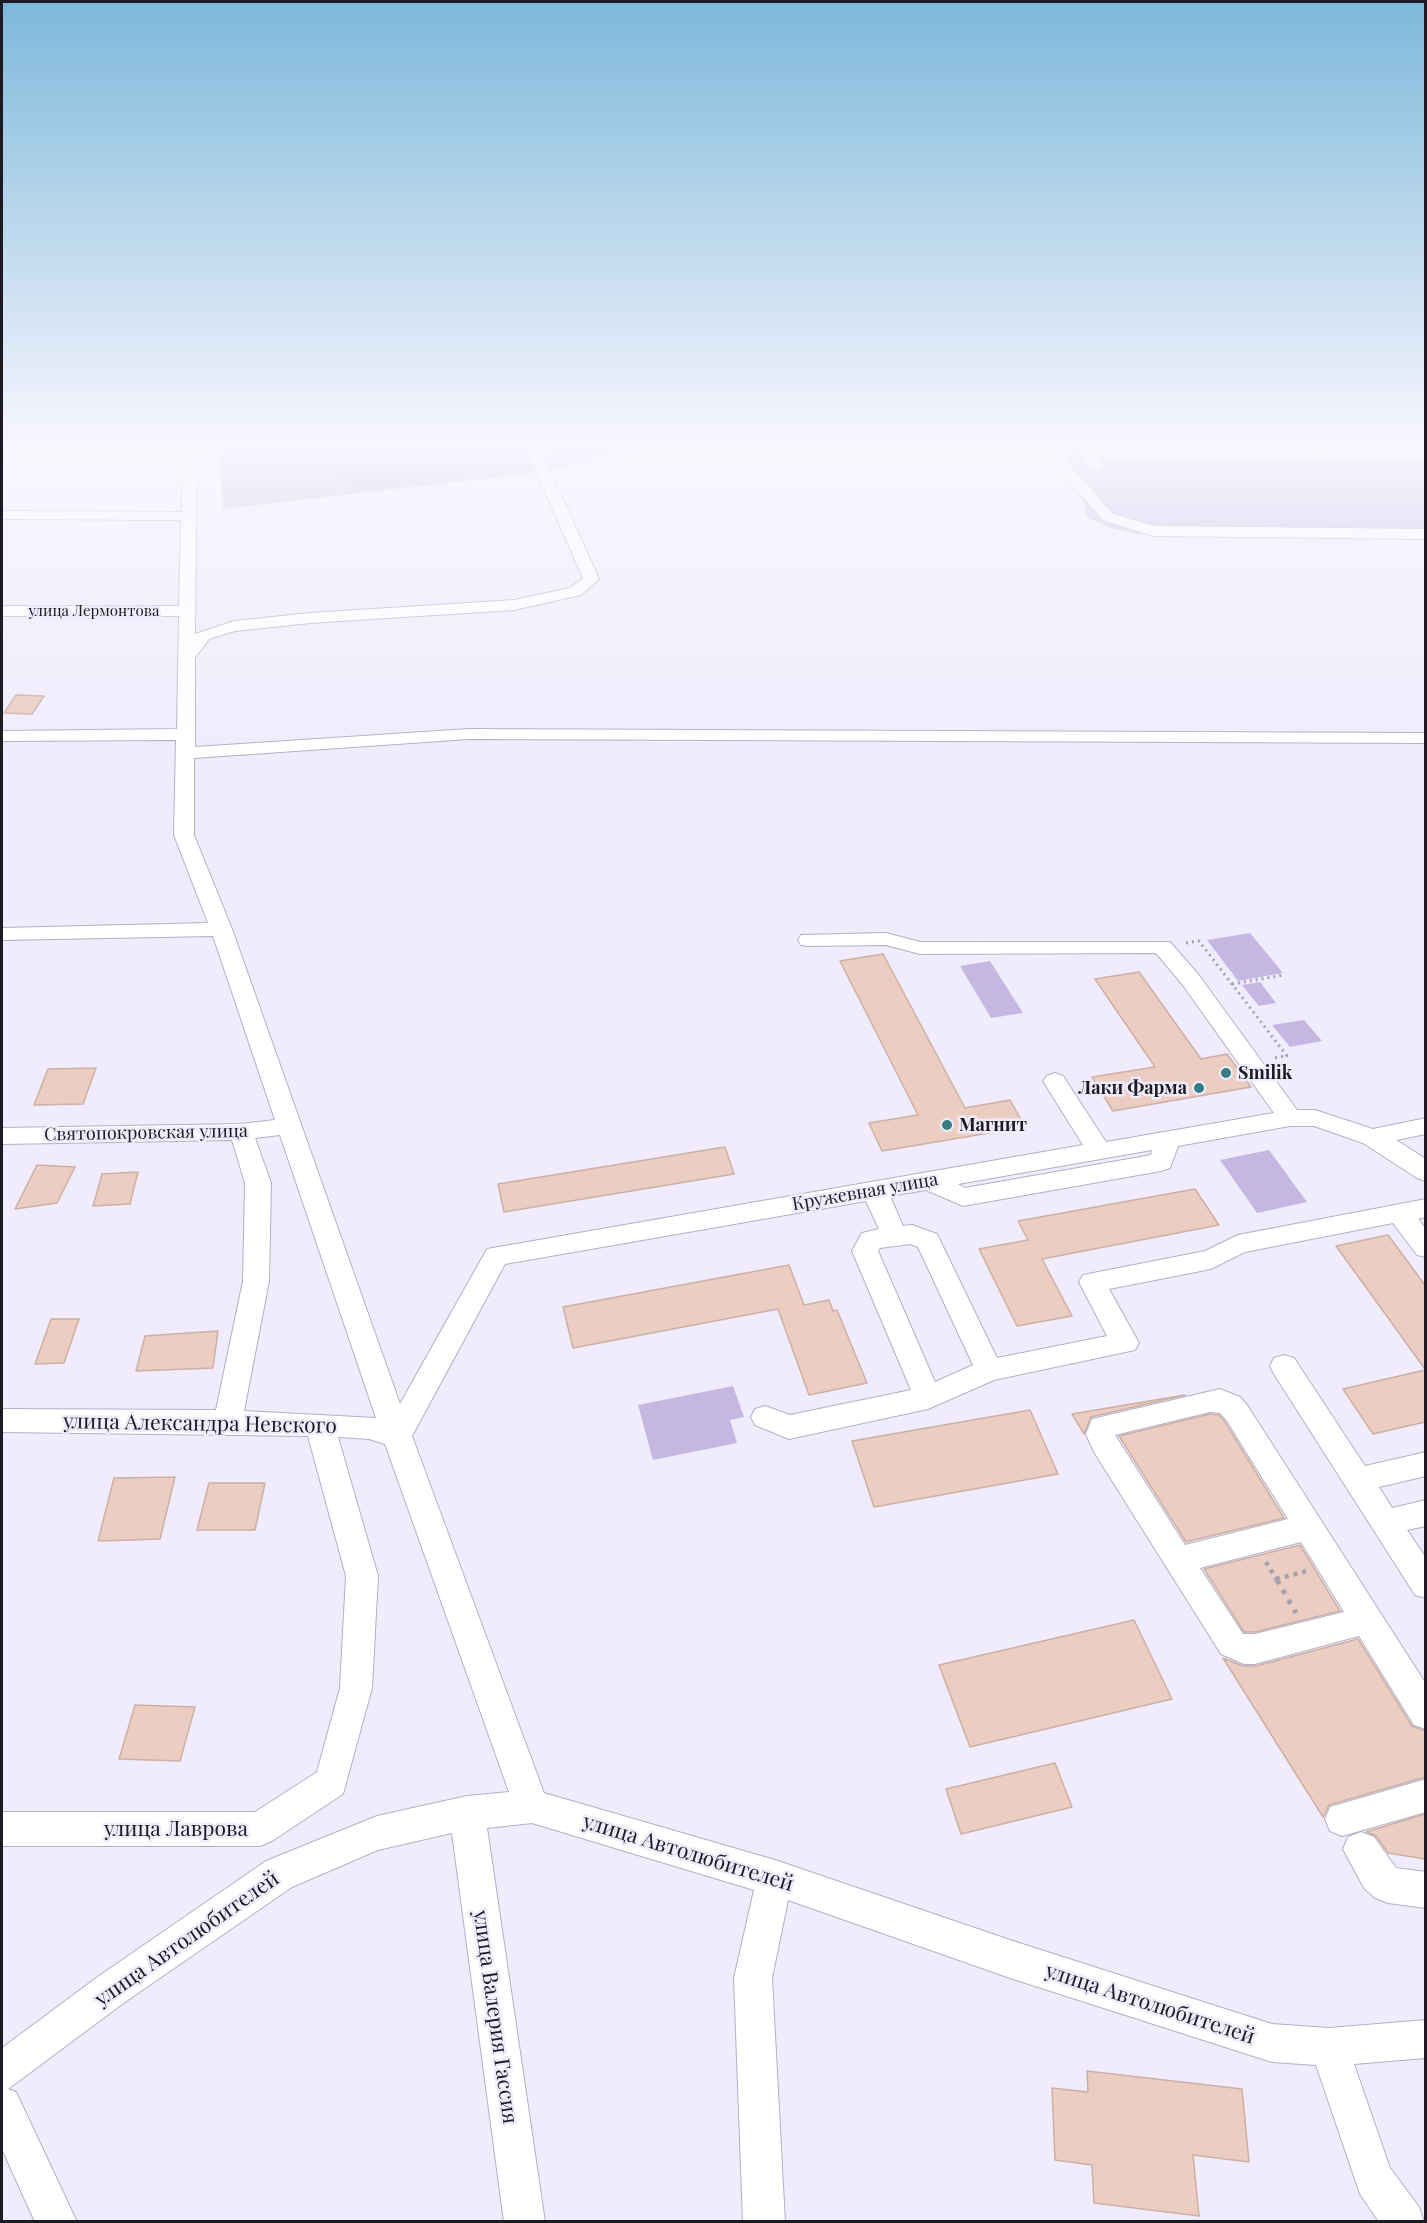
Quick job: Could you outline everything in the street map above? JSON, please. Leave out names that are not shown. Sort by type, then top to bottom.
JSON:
[{"type":"street","points":[[188,546],[184,835],[221,929],[397,1436],[532,1806]]},
{"type":"street","points":[[187,657],[203,635],[234,626],[310,618],[514,605],[575,592],[591,579],[576,546]]},
{"type":"street","name":"улица Лермонтова","points":[[2,611],[186,611]]},
{"type":"street","points":[[2,736],[185,743],[469,734],[1425,738]]},
{"type":"street","points":[[2,934],[221,929]]},
{"type":"street","points":[[809,940],[886,939],[920,948],[1162,947],[1190,978],[1290,1118]]},
{"type":"street","points":[[1055,1081],[1099,1151]]},
{"type":"street","name":"Кружевная улица","points":[[397,1436],[496,1256],[1290,1118],[1315,1119],[1372,1137],[1403,1155],[1425,1172]]},
{"type":"street","name":"Святопокровская улица","points":[[2,1136],[241,1132],[290,1126]]},
{"type":"street","points":[[1372,1137],[1425,1126]]},
{"type":"street","points":[[228,1422],[256,1281],[258,1183],[241,1132]]},
{"type":"street","points":[[929,1181],[963,1197],[986,1193],[1161,1162],[1168,1139]]},
{"type":"street","points":[[874,1190],[895,1237]]},
{"type":"street","points":[[765,1417],[789,1426],[928,1398],[989,1370],[1125,1343],[1092,1282],[1211,1259],[1238,1244],[1412,1210],[1425,1248]]},
{"type":"street","points":[[928,1398],[865,1251],[871,1240],[912,1234],[928,1241],[989,1370]]},
{"type":"street","points":[[1284,1366],[1425,1585]]},
{"type":"street","points":[[1366,1620],[1255,1649],[1245,1649],[1232,1644],[1104,1444],[1100,1434],[1102,1427],[1210,1401],[1220,1400],[1230,1405],[1309,1527],[1425,1714]]},
{"type":"street","name":"улица Александра Невского","points":[[2,1421],[228,1422],[369,1426],[397,1436]]},
{"type":"street","name":"улица Лаврова","points":[[2,1829],[260,1829],[331,1782],[356,1688],[362,1576],[320,1426]]},
{"type":"street","points":[[1358,1480],[1425,1464]]},
{"type":"street","points":[[1386,1522],[1425,1513]]},
{"type":"street","points":[[1178,1560],[1309,1527]]},
{"type":"street","points":[[1342,1819],[1425,1795]]},
{"type":"street","name":"улица Автолюбителей","points":[[2,2072],[112,1989],[279,1874],[377,1833],[467,1813],[532,1806],[776,1878],[1013,1960],[1272,2043],[1329,2047],[1425,2039]]},
{"type":"street","name":"улица Валерия Гассия","points":[[467,1813],[525,2222]]},
{"type":"street","points":[[1361,1849],[1377,1875],[1388,1885],[1425,1890]]},
{"type":"street","points":[[764,2222],[753,1978],[776,1878]]},
{"type":"street","points":[[1329,2047],[1374,2180],[1404,2222]]},
{"type":"street","points":[[2,2106],[57,2222]]},
{"type":"path","points":[[1162,947],[1199,941],[1287,1056],[1270,1059]]},
{"type":"path","points":[[1232,984],[1284,975]]},
{"type":"path","points":[[1254,1541],[1309,1635]]},
{"type":"shaded area","points":[[1250,933],[1283,973],[1238,981],[1207,940]]},
{"type":"shaded area","points":[[990,961],[1023,1013],[991,1018],[960,966]]},
{"type":"shaded area","points":[[1260,982],[1276,1003],[1259,1006],[1242,985]]},
{"type":"shaded area","points":[[1304,1020],[1322,1041],[1290,1047],[1272,1025]]},
{"type":"shaded area","points":[[1269,1150],[1307,1202],[1257,1213],[1220,1160]]},
{"type":"shaded area","points":[[733,1386],[744,1417],[730,1420],[737,1443],[653,1460],[638,1405]]},
{"type":"building","points":[[16,695],[44,696],[32,714],[4,713]]},
{"type":"building","points":[[883,954],[965,1108],[1010,1100],[1025,1127],[882,1151],[869,1123],[918,1115],[840,961]]},
{"type":"building","points":[[1139,972],[1201,1059],[1227,1054],[1251,1087],[1113,1111],[1092,1077],[1155,1067],[1095,979]]},
{"type":"building","points":[[96,1068],[83,1104],[34,1105],[48,1069]]},
{"type":"building","points":[[725,1147],[734,1174],[504,1212],[498,1184]]},
{"type":"building","points":[[37,1165],[75,1167],[57,1203],[15,1209]]},
{"type":"building","points":[[138,1172],[130,1204],[93,1206],[102,1174]]},
{"type":"building","points":[[1195,1189],[1219,1225],[1042,1259],[1072,1316],[1017,1326],[979,1249],[1028,1240],[1018,1221]]},
{"type":"building","points":[[1388,1235],[1425,1285],[1425,1369],[1336,1246]]},
{"type":"building","points":[[789,1265],[804,1305],[829,1300],[833,1311],[837,1310],[867,1383],[809,1395],[778,1309],[573,1348],[563,1307]]},
{"type":"building","points":[[51,1319],[79,1319],[64,1363],[35,1364]]},
{"type":"building","points":[[218,1331],[213,1368],[136,1371],[145,1336]]},
{"type":"building","points":[[1425,1370],[1425,1422],[1373,1434],[1343,1389]]},
{"type":"building","points":[[1185,1395],[1091,1417],[1084,1434],[1072,1414]]},
{"type":"building","points":[[1030,1410],[1058,1474],[874,1507],[852,1441]]},
{"type":"building","points":[[1210,1414],[1219,1415],[1225,1422],[1284,1518],[1186,1542],[1119,1436]]},
{"type":"building","points":[[175,1477],[160,1539],[98,1541],[114,1478]]},
{"type":"building","points":[[209,1483],[265,1483],[255,1530],[197,1530]]},
{"type":"building","points":[[1300,1545],[1340,1611],[1255,1632],[1244,1632],[1204,1569]]},
{"type":"building","points":[[1134,1620],[1172,1699],[970,1747],[939,1665]]},
{"type":"building","points":[[1358,1639],[1412,1726],[1425,1731],[1425,1777],[1329,1805],[1323,1817],[1223,1658],[1243,1666],[1256,1666]]},
{"type":"building","points":[[135,1705],[195,1707],[180,1761],[119,1759]]},
{"type":"building","points":[[1055,1763],[1072,1807],[961,1834],[946,1789]]},
{"type":"building","points":[[1425,1814],[1425,1859],[1388,1853],[1376,1836],[1366,1832]]},
{"type":"building","points":[[1087,2071],[1242,2089],[1249,2162],[1193,2155],[1199,2216],[1094,2203],[1092,2165],[1055,2160],[1052,2088],[1088,2092]]},
{"type":"place","name":"Smilik","points":[[1226,1073]]},
{"type":"place","name":"Лаки Фарма","points":[[1199,1088]]},
{"type":"place","name":"Магнит","points":[[947,1125]]}]
